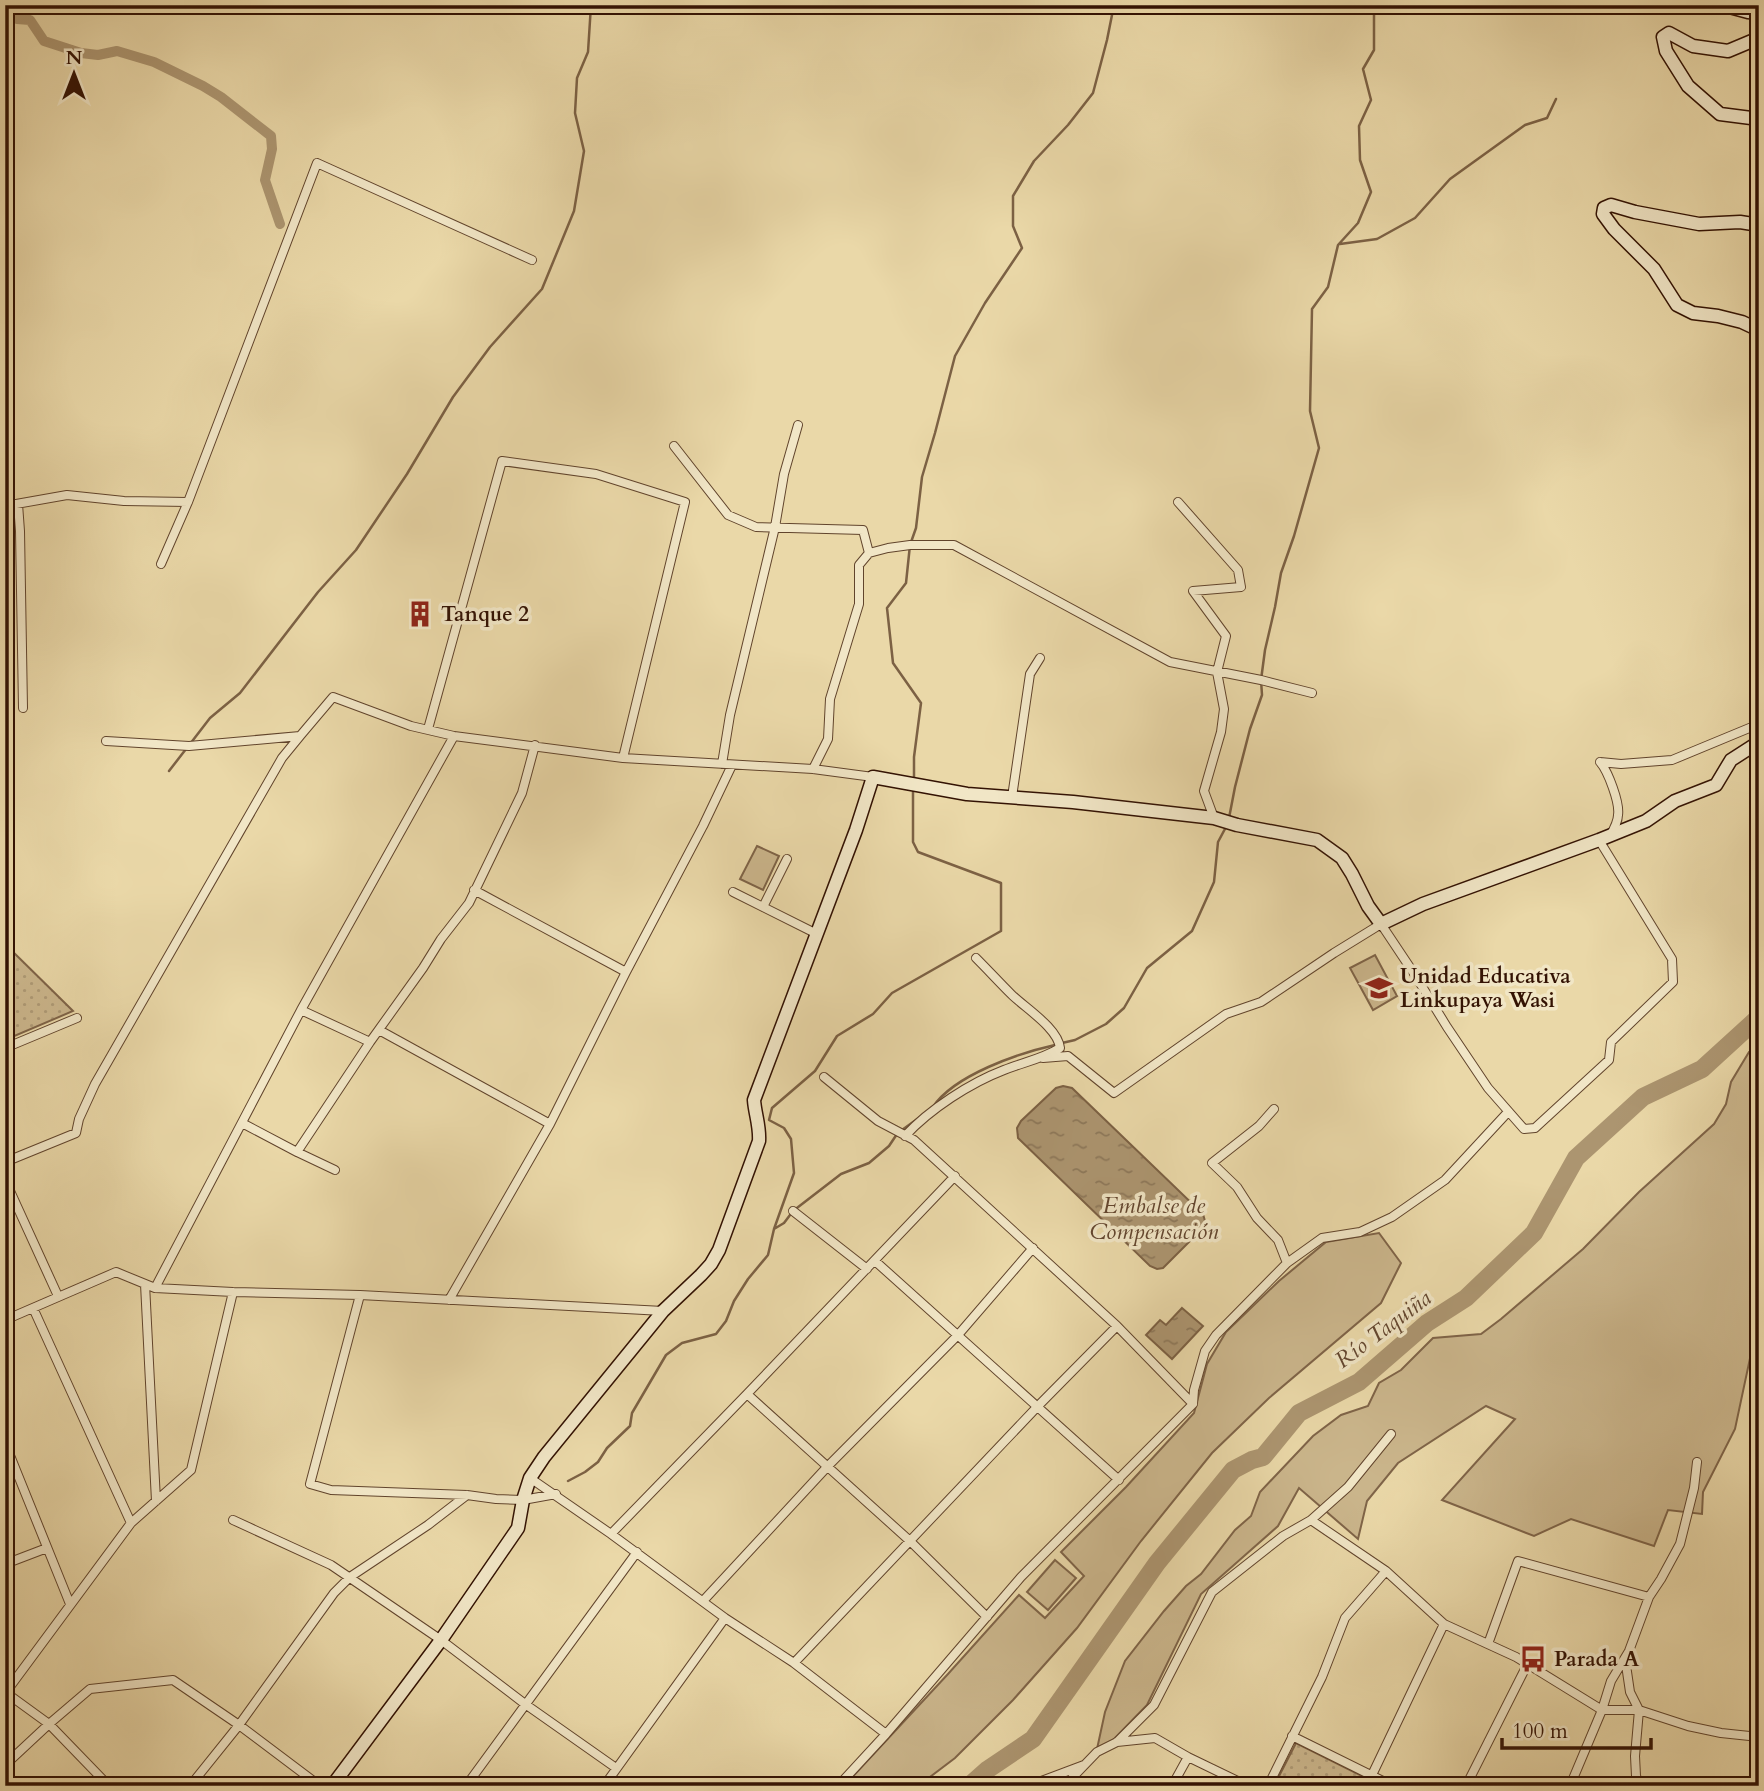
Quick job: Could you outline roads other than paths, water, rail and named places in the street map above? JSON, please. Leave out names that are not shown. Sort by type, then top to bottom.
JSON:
[{"type":"street","points":[[1722,5],[1759,13]]},
{"type":"street","points":[[1759,38],[1728,51],[1693,46],[1669,33],[1663,37],[1667,51],[1688,86],[1720,114],[1759,119]]},
{"type":"street","points":[[161,564],[188,502],[317,163],[532,260]]},
{"type":"street","points":[[1759,225],[1740,222],[1699,224],[1611,205],[1604,208],[1604,214],[1615,229],[1654,269],[1676,305],[1693,313],[1742,322],[1759,330]]},
{"type":"street","points":[[722,764],[736,691],[775,527],[784,474],[798,425]]},
{"type":"street","points":[[674,446],[727,515],[755,527],[863,530],[869,554]]},
{"type":"street","points":[[428,729],[502,461],[596,474],[685,502],[623,758]]},
{"type":"street","points":[[5,506],[66,495],[188,502]]},
{"type":"street","points":[[1178,502],[1238,570],[1241,587],[1192,591],[1226,636],[1217,672],[1224,709],[1221,732],[1204,791],[1214,818]]},
{"type":"street","points":[[18,504],[23,708]]},
{"type":"street","points":[[813,769],[828,739],[830,699],[859,604],[859,565],[869,554],[888,548],[954,545],[1170,662],[1312,693]]},
{"type":"street","points":[[1012,797],[1030,674],[1040,658]]},
{"type":"street","points":[[5,1163],[76,1133],[79,1119],[95,1084],[275,769],[333,697],[411,726],[454,736],[623,758],[813,769],[967,794],[1214,818],[1317,840],[1342,858],[1368,906],[1447,1027],[1488,1088],[1524,1129],[1535,1128],[1609,1060],[1611,1042],[1673,982],[1672,959],[1604,838]]},
{"type":"street","points":[[1604,838],[1615,828],[1619,813],[1605,766],[1600,762],[1621,764],[1672,760],[1759,724]]},
{"type":"street","points":[[106,741],[189,746],[300,736]]},
{"type":"street","points":[[155,1288],[301,1010],[454,736]]},
{"type":"street","points":[[905,1136],[917,1122],[965,1089],[1004,1070],[1043,1058],[1068,1056],[1114,1093],[1226,1014],[1261,1002],[1381,924],[1423,904],[1646,821],[1675,801],[1716,785],[1731,760],[1759,742]]},
{"type":"street","points":[[297,1152],[370,1042],[469,902],[522,793],[535,745]]},
{"type":"street","points":[[449,1300],[550,1124],[732,765]]},
{"type":"street","points":[[332,1786],[441,1640],[518,1528],[530,1478],[544,1457],[663,1311],[701,1275],[719,1250],[759,1140],[760,1128],[754,1100],[856,830],[873,777]]},
{"type":"street","points":[[763,907],[787,859]]},
{"type":"street","points":[[474,890],[626,972]]},
{"type":"street","points":[[733,892],[817,934]]},
{"type":"street","points":[[976,958],[1057,1038],[1060,1048],[1043,1058]]},
{"type":"street","points":[[301,1010],[370,1042]]},
{"type":"street","points":[[5,1048],[77,1018]]},
{"type":"street","points":[[379,1030],[550,1124]]},
{"type":"street","points":[[824,1077],[878,1121],[914,1140],[955,1176],[1117,1326],[1193,1405]]},
{"type":"street","points":[[1274,1109],[1259,1126],[1212,1163],[1237,1187],[1257,1218],[1278,1240],[1287,1264]]},
{"type":"street","points":[[838,1786],[988,1618],[1021,1577],[1193,1405],[1194,1390],[1205,1351],[1216,1335],[1287,1264],[1322,1238],[1360,1232],[1392,1217],[1445,1180],[1508,1112]]},
{"type":"street","points":[[242,1123],[335,1170]]},
{"type":"street","points":[[611,1534],[955,1176]]},
{"type":"street","points":[[5,1180],[58,1296]]},
{"type":"street","points":[[793,1211],[867,1269]]},
{"type":"street","points":[[703,1601],[828,1466],[958,1335],[1034,1248]]},
{"type":"street","points":[[875,1261],[1119,1480]]},
{"type":"street","points":[[5,1320],[116,1272],[155,1288],[360,1295],[663,1311]]},
{"type":"street","points":[[145,1284],[156,1501]]},
{"type":"street","points":[[109,1786],[49,1724],[6,1692],[131,1523],[191,1470],[233,1292]]},
{"type":"street","points":[[360,1295],[310,1483],[331,1490],[467,1495],[496,1499],[523,1500],[556,1494]]},
{"type":"street","points":[[33,1308],[131,1523]]},
{"type":"street","points":[[794,1663],[1117,1326]]},
{"type":"street","points":[[747,1394],[910,1541],[988,1618]]},
{"type":"street","points":[[1068,1786],[1072,1778],[1097,1752],[1117,1742],[1154,1705],[1212,1592],[1283,1536],[1311,1520],[1348,1487],[1391,1434]]},
{"type":"street","points":[[5,1443],[70,1604]]},
{"type":"street","points":[[1640,1786],[1636,1776],[1635,1756],[1639,1710],[1630,1692],[1626,1665],[1649,1597],[1680,1544],[1694,1488],[1697,1462]]},
{"type":"street","points":[[530,1478],[637,1552],[725,1618],[794,1663],[886,1734]]},
{"type":"street","points":[[190,1786],[239,1725],[334,1592],[350,1577],[428,1525],[467,1495]]},
{"type":"street","points":[[233,1520],[331,1565],[350,1577],[616,1768]]},
{"type":"street","points":[[1311,1520],[1386,1571],[1444,1624],[1516,1657],[1602,1710],[1639,1710],[1688,1726],[1759,1737]]},
{"type":"street","points":[[5,1564],[47,1548]]},
{"type":"street","points":[[466,1786],[637,1552]]},
{"type":"street","points":[[1488,1644],[1518,1561],[1649,1597]]},
{"type":"street","points":[[1268,1786],[1322,1677],[1345,1618],[1386,1571]]},
{"type":"street","points":[[604,1786],[725,1618]]},
{"type":"street","points":[[1372,1775],[1444,1624]]},
{"type":"street","points":[[1570,1786],[1602,1710],[1611,1681],[1629,1651]]},
{"type":"street","points":[[1466,1786],[1527,1665]]},
{"type":"street","points":[[5,1765],[90,1689],[173,1680],[239,1725],[320,1786]]},
{"type":"street","points":[[1292,1737],[1394,1786]]},
{"type":"street","points":[[1117,1742],[1155,1738],[1248,1786]]},
{"type":"street","points":[[1172,1786],[1188,1757]]},
{"type":"street","points":[[1028,1786],[1087,1763]]},
{"type":"water","name":"Embalse de Compensación","points":[[1056,1088],[1072,1088],[1203,1214],[1204,1227],[1163,1268],[1150,1266],[1018,1138],[1017,1128],[1021,1121]]},
{"type":"water","points":[[1182,1308],[1203,1326],[1172,1359],[1146,1335],[1160,1320],[1166,1325]]},
{"type":"waterway","points":[[5,43],[11,15],[10,5]]},
{"type":"waterway","points":[[190,744],[210,718],[240,693],[318,592],[356,550],[407,474],[453,397],[490,347],[542,289],[574,211],[584,151],[575,113],[577,78],[588,52],[591,5]]},
{"type":"waterway","points":[[914,779],[921,703],[893,663],[887,608],[906,583],[922,477],[955,356],[985,303],[1022,248],[1013,226],[1013,196],[1034,161],[1093,93],[1114,5]]},
{"type":"waterway","points":[[1229,818],[1250,729],[1262,695],[1265,650],[1281,573],[1319,448],[1310,411],[1312,309],[1328,287],[1338,245],[1358,223],[1371,192],[1360,160],[1359,126],[1371,100],[1363,69],[1374,50],[1374,5]]},
{"type":"waterway","points":[[17,19],[30,20],[44,41],[81,53],[98,55],[117,51],[154,62],[221,97],[271,136],[272,149],[265,180],[280,224]]},
{"type":"waterway","points":[[1340,244],[1377,239],[1415,218],[1450,179],[1525,125],[1547,118],[1556,99]]},
{"type":"waterway","points":[[169,771],[186,749]]},
{"type":"waterway","points":[[774,1229],[794,1173],[791,1139],[784,1128],[769,1120],[772,1108],[815,1071],[837,1036],[873,1014],[892,993],[1001,931],[1001,883],[918,852],[913,842],[913,792]]},
{"type":"waterway","points":[[1062,1043],[1075,1040],[1106,1024],[1124,1008],[1147,968],[1192,931],[1214,882],[1218,842],[1226,827]]},
{"type":"waterway","name":"Río Taquiña","points":[[969,1786],[987,1770],[1033,1739],[1157,1563],[1233,1470],[1263,1457],[1299,1413],[1359,1382],[1427,1323],[1466,1298],[1534,1233],[1576,1158],[1643,1097],[1702,1069],[1759,1017]]},
{"type":"waterway","points":[[933,1107],[943,1095],[971,1075],[1006,1060],[1055,1045]]},
{"type":"waterway","points":[[902,1130],[920,1117]]},
{"type":"waterway","points":[[568,1481],[598,1462],[607,1448],[630,1426],[632,1413],[666,1355],[682,1343],[716,1334],[726,1321],[734,1301],[748,1279],[768,1255],[774,1229],[841,1174],[869,1163],[889,1146],[897,1134]]},
{"type":"place","name":"Tanque 2","points":[[420,614]]},
{"type":"place","name":"Unidad Educativa Linkupaya Wasi","points":[[1379,988]]},
{"type":"place","name":"Parada A","points":[[1533,1659]]}]
